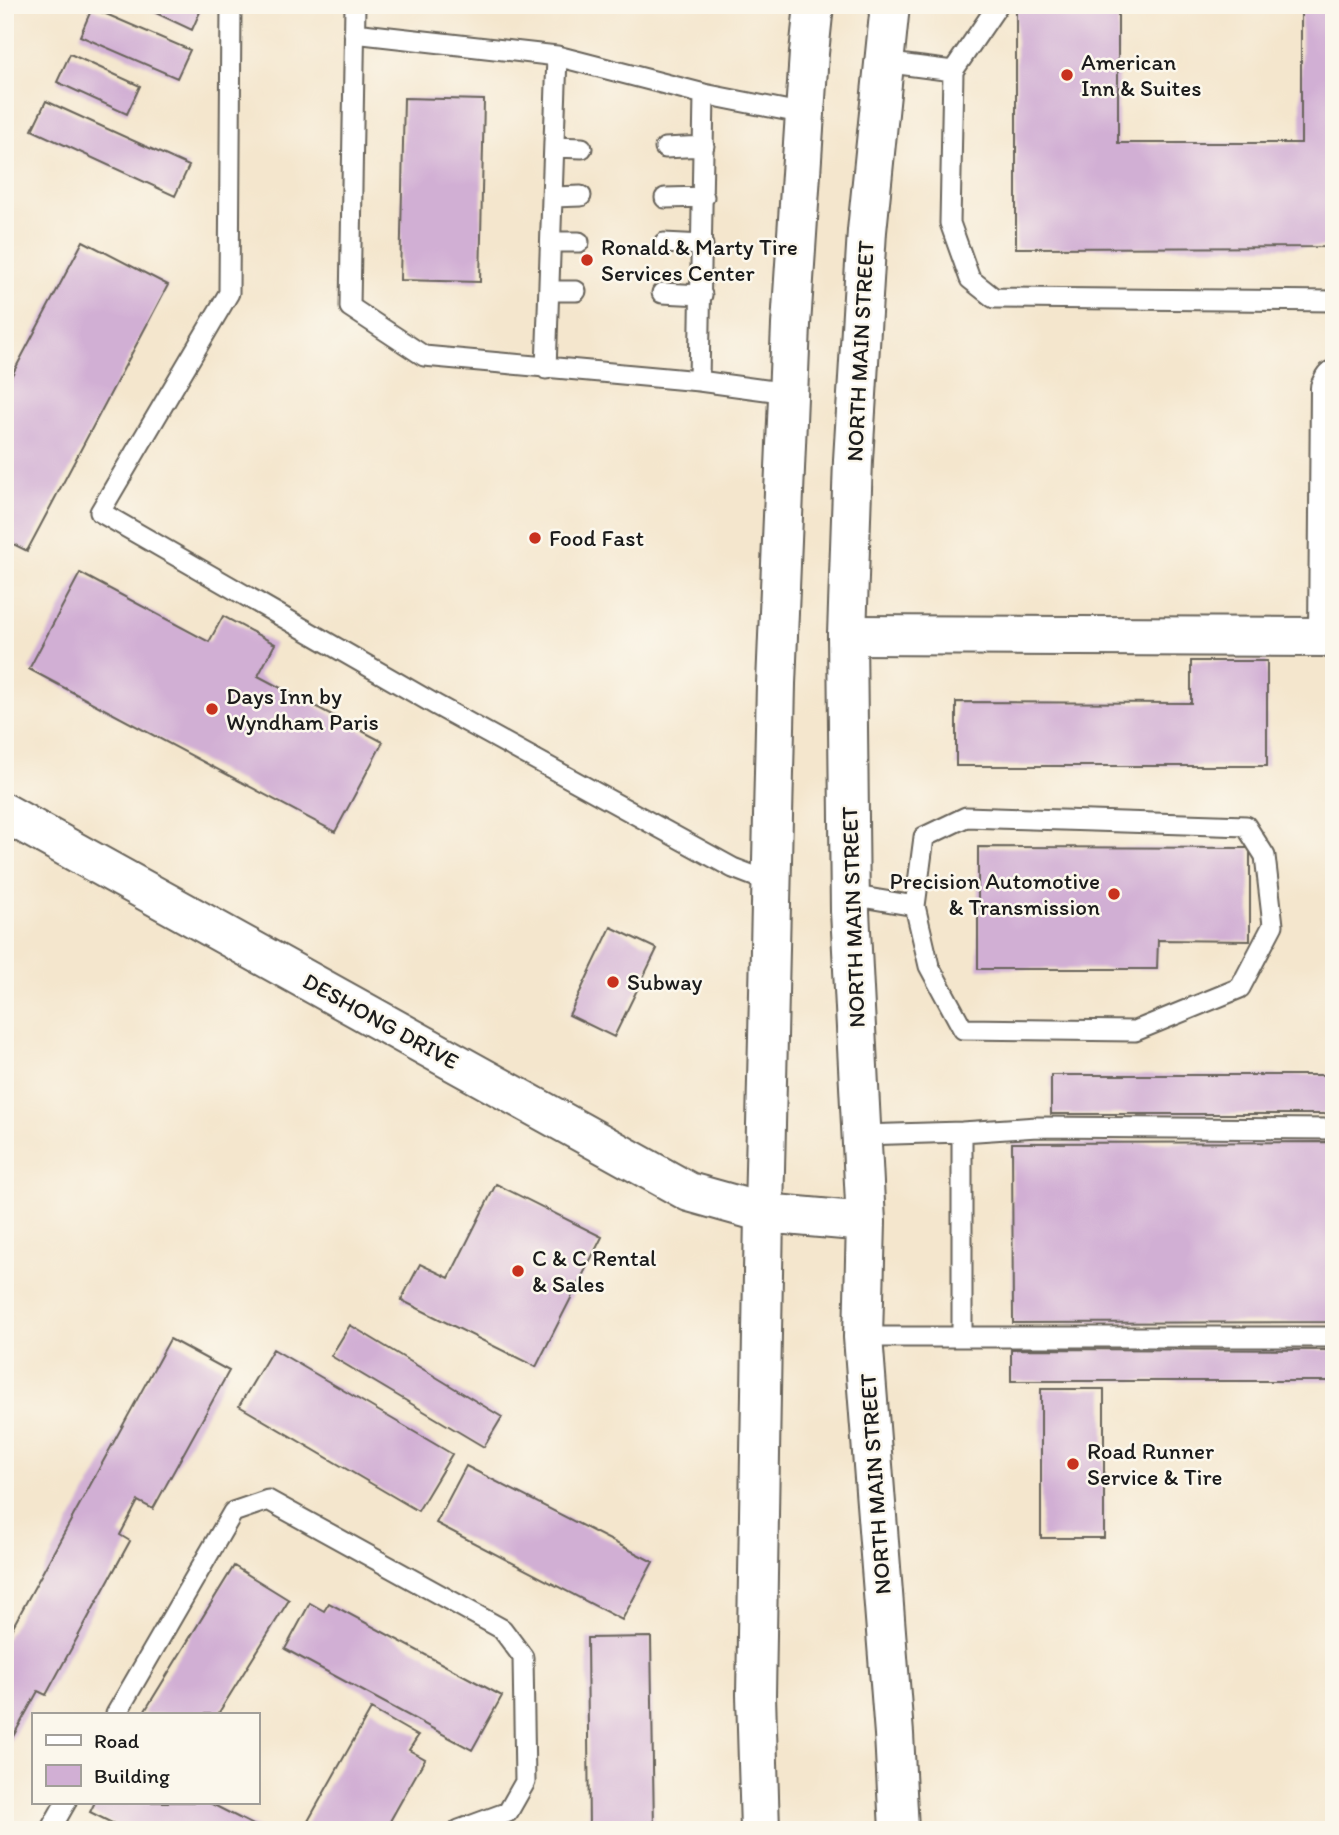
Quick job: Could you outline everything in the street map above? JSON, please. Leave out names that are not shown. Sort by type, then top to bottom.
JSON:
[{"type":"main road","points":[[760,1830],[756,1695],[776,684],[808,16]]},
{"type":"main road","name":"NORTH MAIN STREET","points":[[890,24],[866,244],[853,460],[847,635],[850,895],[866,1222],[863,1336],[899,1830]]},
{"type":"main road","points":[[847,635],[1331,637],[1330,388],[1334,380]]},
{"type":"main road","name":"DESHONG DRIVE","points":[[5,813],[689,1192],[764,1213],[866,1222]]},
{"type":"lane","points":[[231,5],[229,293],[100,512],[436,705],[733,867],[772,883]]},
{"type":"lane","points":[[355,5],[350,307],[424,356],[699,381],[788,393]]},
{"type":"lane","points":[[998,5],[953,71],[950,223],[970,279],[994,298],[1334,301]]},
{"type":"lane","points":[[890,24],[953,71]]},
{"type":"lane","points":[[354,33],[557,56],[704,94],[805,114]]},
{"type":"lane","points":[[546,369],[557,56]]},
{"type":"lane","points":[[699,381],[704,94]]},
{"type":"lane","points":[[665,148],[704,146]]},
{"type":"lane","points":[[554,147],[582,148]]},
{"type":"lane","points":[[553,197],[580,196]]},
{"type":"lane","points":[[665,198],[704,197]]},
{"type":"lane","points":[[552,242],[579,242]]},
{"type":"lane","points":[[664,243],[703,245]]},
{"type":"lane","points":[[550,291],[576,291]]},
{"type":"lane","points":[[663,293],[702,295]]},
{"type":"lane","points":[[966,817],[1246,826],[1265,856],[1273,925],[1240,988],[1135,1031],[963,1028],[929,965],[915,906],[923,837],[966,817]]},
{"type":"lane","points":[[850,895],[915,906]]},
{"type":"lane","points":[[861,1135],[962,1132],[1037,1126],[1334,1129]]},
{"type":"lane","points":[[962,1132],[962,1336]]},
{"type":"lane","points":[[863,1336],[1334,1338]]},
{"type":"lane","points":[[117,1713],[233,1512],[268,1500],[502,1629],[523,1657],[525,1782],[508,1811],[459,1830]]},
{"type":"lane","points":[[50,1830],[65,1804]]},
{"type":"building","points":[[139,5],[203,5],[192,30]]},
{"type":"building","name":"American Inn & Suites","points":[[1301,5],[1334,5],[1334,247],[1016,248],[1016,6],[1118,6],[1118,143],[1301,143]]},
{"type":"building","points":[[92,8],[190,50],[177,78],[80,36]]},
{"type":"building","points":[[70,54],[140,86],[127,114],[57,82]]},
{"type":"building","points":[[404,98],[484,100],[480,282],[400,280]]},
{"type":"building","points":[[46,101],[189,166],[175,196],[32,130]]},
{"type":"building","points":[[83,241],[168,285],[27,551],[5,540],[5,388]]},
{"type":"building","name":"Days Inn by Wyndham Paris","points":[[80,573],[209,642],[223,616],[275,644],[258,676],[383,742],[335,832],[29,669]]},
{"type":"building","points":[[1191,661],[1267,661],[1267,766],[956,766],[956,702],[1191,703]]},
{"type":"building","name":"Precision Automotive & Transmission","points":[[978,847],[1250,848],[1250,941],[1158,940],[1157,969],[978,969]]},
{"type":"building","name":"Subway","points":[[611,927],[657,949],[614,1037],[569,1015]]},
{"type":"building","points":[[1051,1075],[1334,1075],[1334,1114],[1051,1114]]},
{"type":"building","points":[[1334,1142],[1334,1322],[1013,1323],[1012,1143]]},
{"type":"building","name":"C & C Rental & Sales","points":[[496,1184],[602,1237],[536,1367],[401,1300],[420,1264],[449,1278]]},
{"type":"building","points":[[350,1325],[502,1417],[484,1447],[331,1356]]},
{"type":"building","points":[[170,1339],[229,1371],[153,1509],[138,1501],[120,1535],[130,1541],[46,1695],[38,1691],[5,1751],[5,1641]]},
{"type":"building","points":[[273,1349],[452,1454],[418,1511],[239,1406]]},
{"type":"building","points":[[1011,1349],[1334,1350],[1334,1381],[1011,1381]]},
{"type":"building","name":"Road Runner Service & Tire","points":[[1041,1389],[1104,1389],[1104,1538],[1041,1538]]},
{"type":"building","points":[[466,1466],[653,1562],[622,1620],[436,1523]]},
{"type":"building","points":[[234,1566],[289,1600],[219,1713],[144,1713]]},
{"type":"building","points":[[310,1603],[324,1611],[329,1603],[502,1696],[472,1750],[285,1649]]},
{"type":"building","points":[[651,1637],[654,1830],[589,1830],[587,1638]]},
{"type":"building","points":[[371,1709],[418,1736],[409,1750],[425,1759],[385,1830],[303,1830]]},
{"type":"building","points":[[94,1804],[212,1804],[263,1830],[126,1830],[90,1812]]},
{"type":"place","name":"American Inn & Suites","points":[[1067,75]]},
{"type":"place","name":"Ronald & Marty Tire Services Center","points":[[587,260]]},
{"type":"place","name":"Food Fast","points":[[535,538]]},
{"type":"place","name":"Days Inn by Wyndham Paris","points":[[212,709]]},
{"type":"place","name":"Precision Automotive & Transmission","points":[[1114,894]]},
{"type":"place","name":"Subway","points":[[613,982]]},
{"type":"place","name":"C & C Rental & Sales","points":[[518,1271]]},
{"type":"place","name":"Road Runner Service & Tire","points":[[1073,1464]]}]
